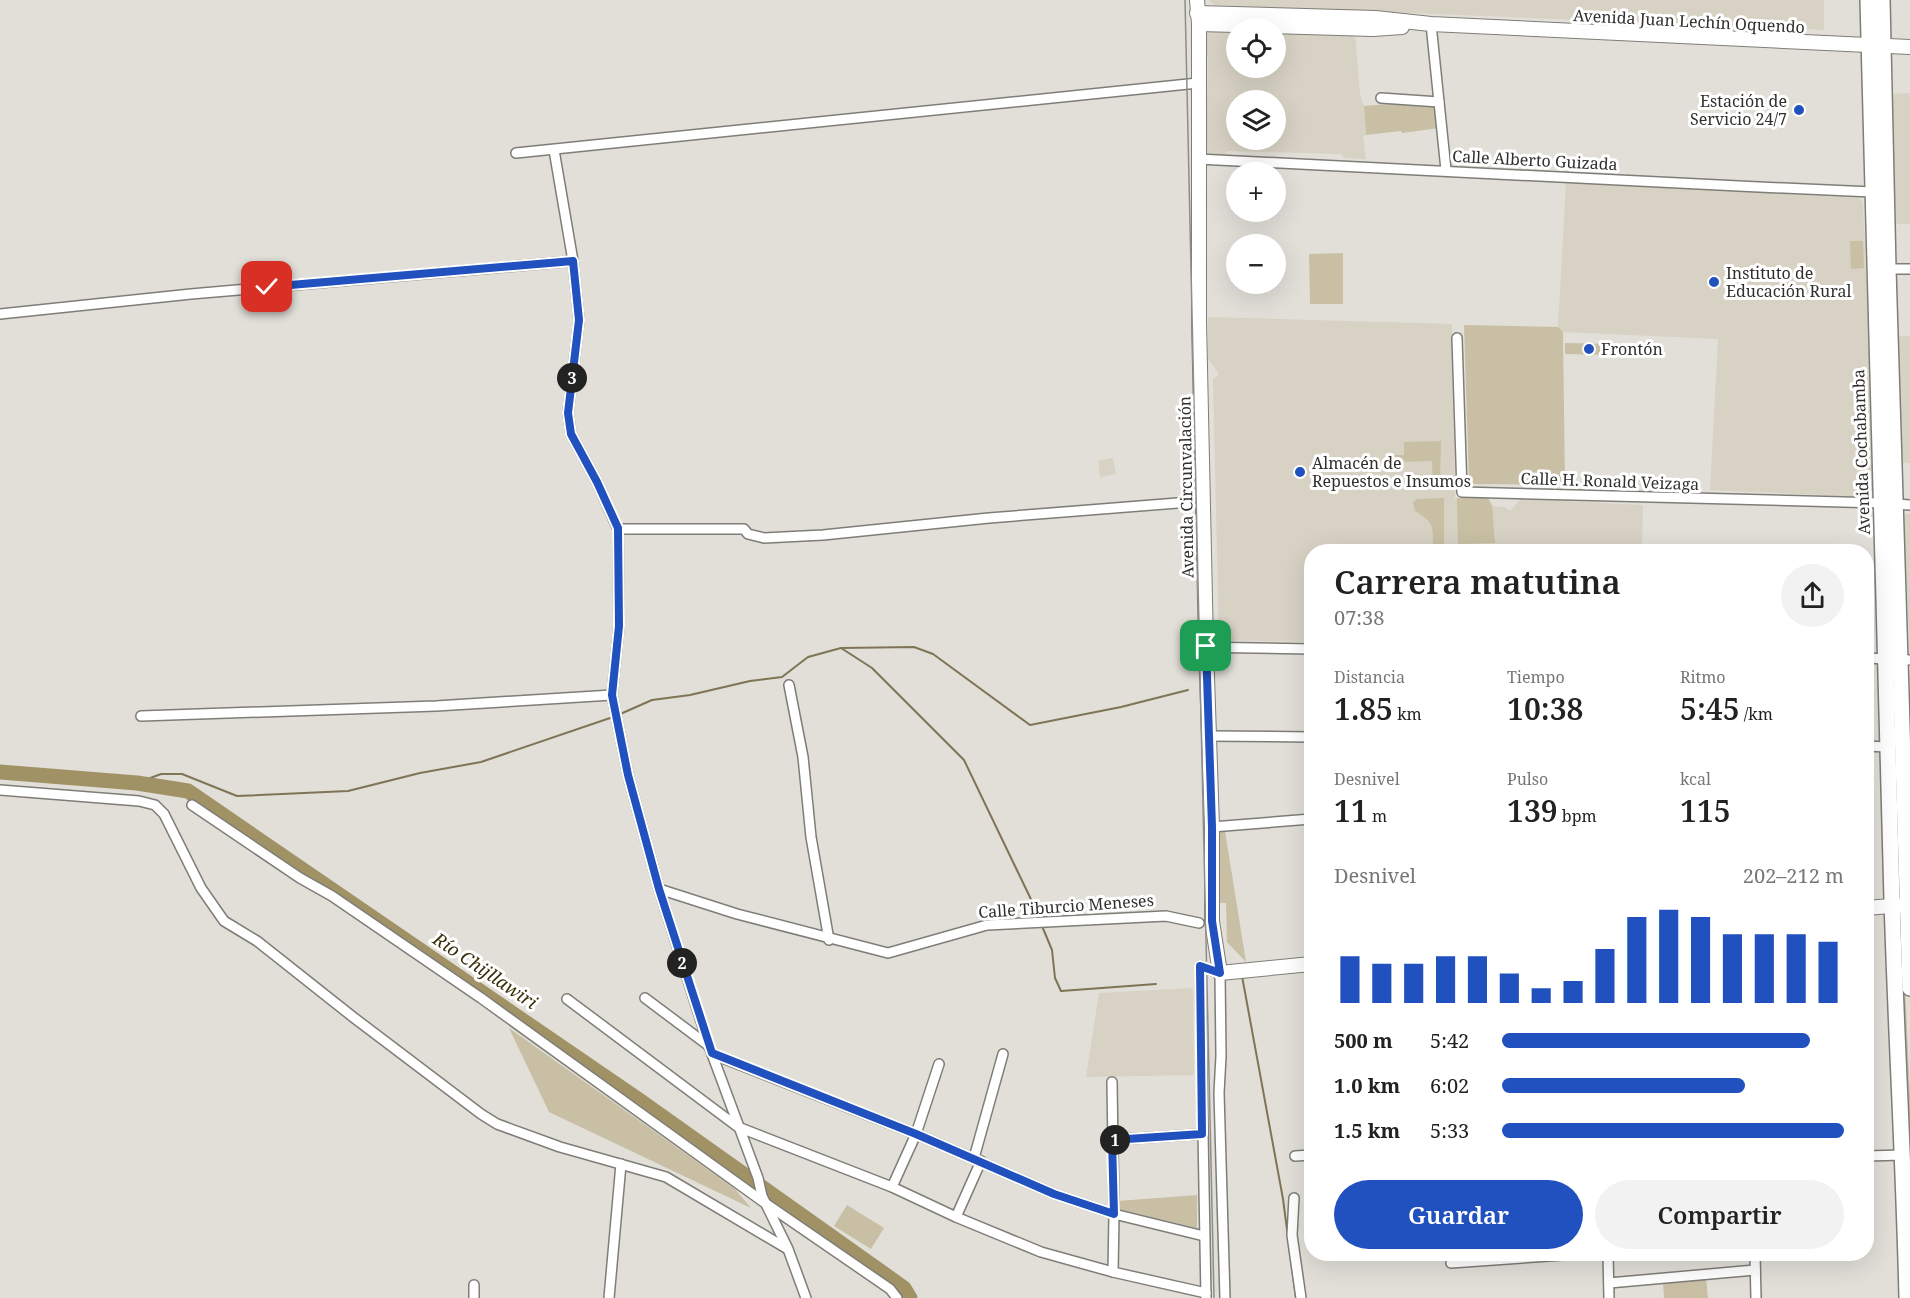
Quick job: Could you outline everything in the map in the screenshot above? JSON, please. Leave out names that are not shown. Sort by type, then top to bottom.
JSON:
[{"type":"main road","name":"Avenida Cochabamba","points":[[1868,0],[1876,47],[1880,269]]},
{"type":"main road","name":"Avenida Cochabamba","points":[[1882,0],[1876,47],[1872,192],[1880,269],[1895,504],[1907,1160],[1906,1298]]},
{"type":"main road","name":"Avenida Cochabamba","points":[[1898,659],[1887,747],[1910,988]]},
{"type":"street","name":"Avenida Juan Lechín Oquendo","points":[[1197,12],[1373,29],[1431,24],[1910,47]]},
{"type":"street","name":"Avenida Circunvalación","points":[[1197,12],[1212,921],[1220,973]]},
{"type":"street","points":[[1431,24],[1446,170]]},
{"type":"street","points":[[516,153],[1198,83]]},
{"type":"street","points":[[1380,98],[1438,102]]},
{"type":"street","points":[[554,150],[573,261],[579,320],[568,413],[571,434],[618,528],[619,626],[612,695],[628,775],[659,889],[711,1050],[764,1200],[788,1249],[806,1298]]},
{"type":"street","name":"Calle Alberto Guizada","points":[[1198,159],[1872,192]]},
{"type":"street","points":[[0,314],[191,294],[573,261]]},
{"type":"street","points":[[1880,269],[1910,269]]},
{"type":"street","name":"Calle H. Ronald Veizaga","points":[[1458,338],[1462,492],[1895,504]]},
{"type":"street","points":[[618,528],[744,529],[748,534],[764,538],[823,535],[989,518],[1190,502]]},
{"type":"street","points":[[1191,647],[1304,649]]},
{"type":"street","points":[[1874,658],[1898,659]]},
{"type":"street","points":[[789,685],[803,757],[811,837],[829,940]]},
{"type":"street","points":[[141,716],[436,706],[612,695]]},
{"type":"street","points":[[1208,736],[1304,737]]},
{"type":"street","points":[[1874,746],[1887,747]]},
{"type":"street","points":[[0,790],[83,796],[155,805],[164,814],[201,888],[224,921],[257,940],[362,1024],[497,1124],[560,1147],[666,1177],[788,1249]]},
{"type":"street","points":[[192,805],[300,878],[332,896],[491,1004],[890,1289],[897,1298]]},
{"type":"street","points":[[1212,827],[1304,820]]},
{"type":"street","name":"Calle Tiburcio Meneses","points":[[659,889],[736,914],[829,940],[888,953],[987,925],[1166,916],[1199,923]]},
{"type":"street","points":[[1874,907],[1903,905]]},
{"type":"street","points":[[567,999],[738,1126],[892,1187],[956,1217],[1041,1252],[1206,1296],[1200,966],[1220,973],[1304,965]]},
{"type":"street","points":[[1220,973],[1219,1094],[1224,1298]]},
{"type":"street","points":[[645,998],[711,1050],[977,1159],[1054,1194],[1114,1214],[1204,1236]]},
{"type":"street","points":[[956,1217],[977,1159],[1004,1054]]},
{"type":"street","points":[[892,1187],[916,1134],[939,1064]]},
{"type":"street","points":[[1112,1082],[1113,1272]]},
{"type":"street","points":[[1112,1140],[1202,1134]]},
{"type":"street","points":[[1295,1156],[1304,1155]]},
{"type":"street","points":[[1874,1157],[1907,1160]]},
{"type":"street","points":[[609,1298],[621,1164]]},
{"type":"street","points":[[1294,1198],[1292,1235],[1301,1298]]},
{"type":"street","points":[[1451,1263],[1479,1261]]},
{"type":"street","points":[[1608,1261],[1609,1298]]},
{"type":"street","points":[[1755,1261],[1756,1298]]},
{"type":"street","points":[[1609,1283],[1755,1270]]},
{"type":"street","points":[[474,1285],[474,1298]]},
{"type":"shaded area","points":[[1209,0],[1824,0],[1824,30],[1214,5]]},
{"type":"shaded area","points":[[1211,29],[1226,30],[1226,78],[1286,78],[1286,31],[1355,33],[1360,94],[1364,106],[1366,135],[1363,136],[1366,159],[1344,158],[1341,154],[1228,151],[1223,156],[1210,155],[1206,151],[1208,57],[1205,54],[1204,33]]},
{"type":"shaded area","points":[[1910,93],[1910,224],[1896,224],[1892,94]]},
{"type":"shaded area","points":[[1402,103],[1431,104],[1436,107],[1439,128],[1366,135],[1364,106]]},
{"type":"shaded area","name":"Instituto de Educación Rural","points":[[1566,182],[1860,198],[1863,204],[1869,341],[1872,491],[1869,497],[1710,490],[1718,339],[1563,332],[1558,327]]},
{"type":"shaded area","points":[[1850,241],[1863,241],[1864,268],[1851,269]]},
{"type":"shaded area","points":[[1343,253],[1343,304],[1310,304],[1309,254]]},
{"type":"shaded area","points":[[1208,317],[1452,324],[1455,498],[1488,498],[1493,506],[1505,507],[1510,511],[1521,499],[1643,505],[1642,544],[1304,544],[1304,642],[1219,640],[1213,379],[1219,374],[1208,359]]},
{"type":"shaded area","points":[[1464,325],[1558,327],[1563,332],[1565,485],[1471,484],[1469,481]]},
{"type":"shaded area","points":[[1898,336],[1910,336],[1910,463],[1902,463]]},
{"type":"shaded area","name":"Frontón","points":[[1565,343],[1612,344],[1612,355],[1565,354]]},
{"type":"shaded area","points":[[1441,441],[1440,484],[1437,488],[1433,489],[1432,461],[1394,462],[1393,455],[1404,455],[1404,442]]},
{"type":"shaded area","points":[[1113,458],[1116,474],[1100,477],[1098,461]]},
{"type":"shaded area","points":[[1444,498],[1444,544],[1433,544],[1430,523],[1415,511],[1413,502],[1417,499]]},
{"type":"shaded area","points":[[1457,498],[1488,498],[1492,506],[1495,543],[1458,544]]},
{"type":"shaded area","points":[[1910,514],[1910,654],[1903,516]]},
{"type":"shaded area","points":[[1225,831],[1246,962],[1227,942],[1226,903],[1218,903],[1215,832]]},
{"type":"shaded area","points":[[1898,913],[1902,913],[1910,1098],[1910,1145],[1907,1146]]},
{"type":"shaded area","points":[[1193,988],[1194,1075],[1086,1077],[1099,993]]},
{"type":"shaded area","points":[[509,1028],[734,1188],[751,1208],[549,1112]]},
{"type":"shaded area","points":[[1197,1195],[1197,1228],[1118,1209],[1118,1201]]},
{"type":"shaded area","points":[[847,1205],[884,1228],[871,1249],[834,1226]]},
{"type":"shaded area","points":[[1706,1278],[1708,1298],[1664,1298],[1663,1283]]},
{"type":"waterway","points":[[841,648],[914,647],[933,654],[1030,725],[1121,707],[1188,690]]},
{"type":"waterway","points":[[618,715],[652,700],[782,677],[808,657],[841,648],[872,668],[964,760],[1039,916]]},
{"type":"waterway","points":[[137,783],[161,774],[182,774],[237,796],[348,791],[420,773],[481,762],[613,717]]},
{"type":"waterway","name":"Río Chijllawiri","points":[[0,772],[137,783],[188,791],[639,1100],[904,1288],[910,1298]]},
{"type":"waterway","points":[[1042,926],[1052,950],[1055,978],[1061,991],[1156,984]]},
{"type":"waterway","points":[[1242,976],[1283,1199],[1296,1298]]},
{"type":"tram line","points":[[1185,0],[1214,1298]]},
{"type":"place","name":"Estación de Servicio 24/7","points":[[1799,110]]},
{"type":"place","name":"Instituto de Educación Rural","points":[[1714,282]]},
{"type":"place","name":"Frontón","points":[[1589,349]]},
{"type":"place","name":"Almacén de Repuestos e Insumos","points":[[1300,472]]},
{"type":"route","points":[[267,287],[573,261],[579,320],[568,413],[571,434],[618,528],[619,626],[612,695],[628,775],[659,889],[712,1053],[916,1134],[1054,1194],[1114,1214],[1112,1140],[1202,1134],[1200,966],[1220,973],[1212,921],[1212,827],[1206,646]]}]
